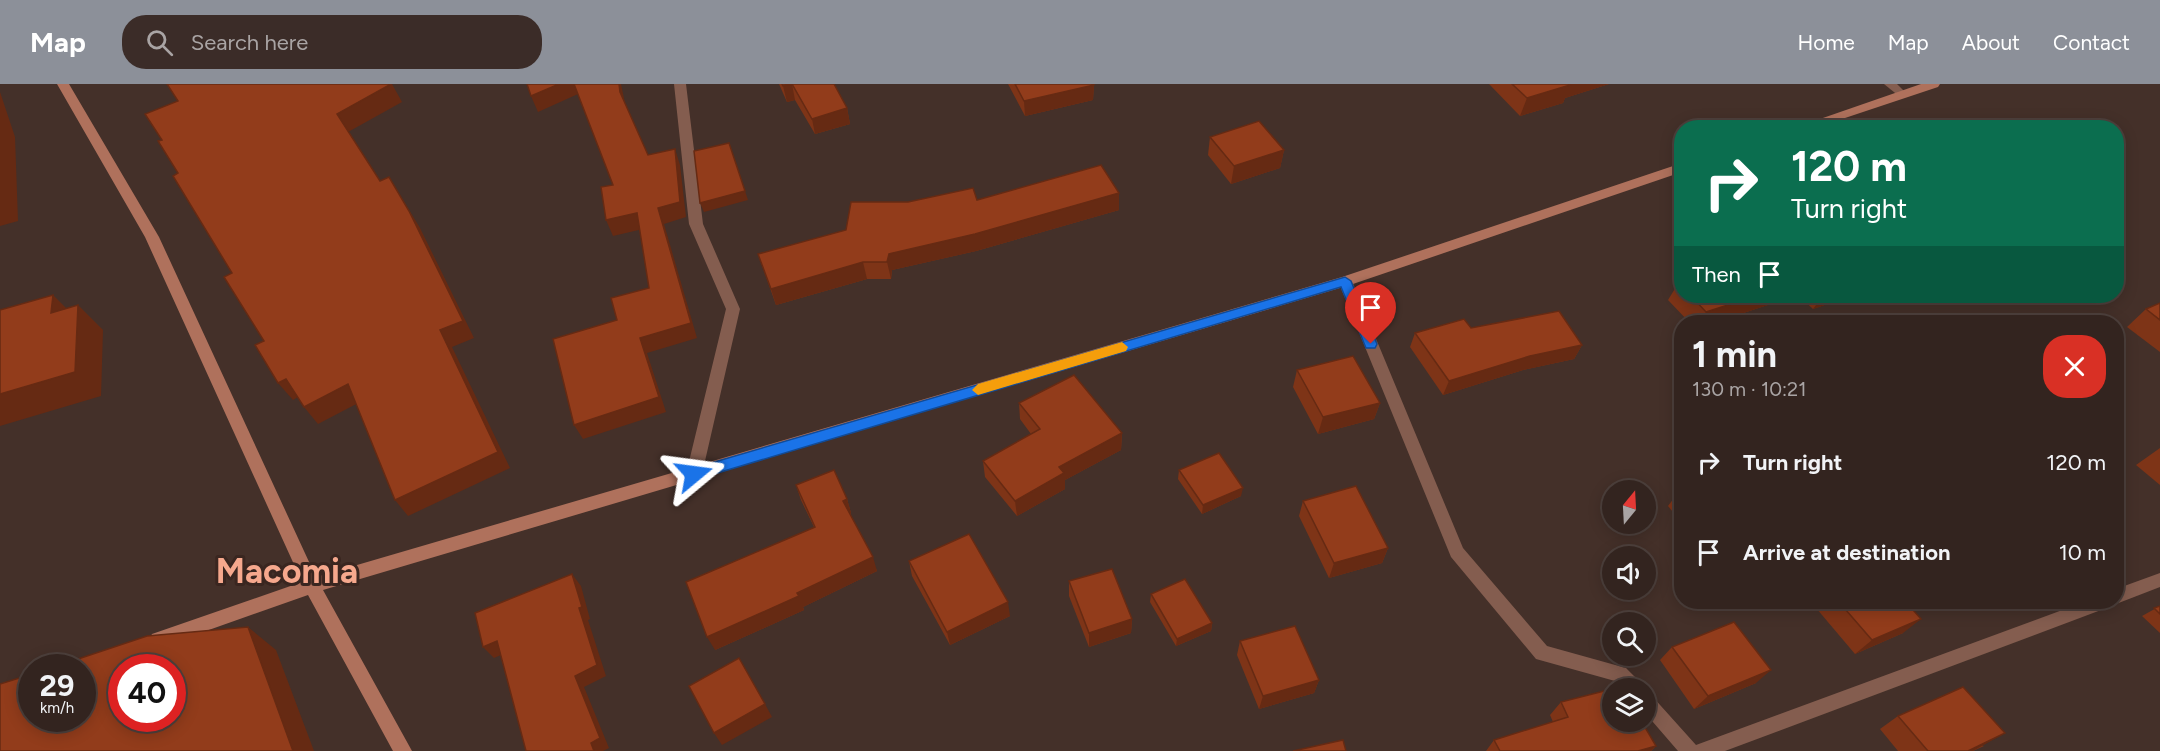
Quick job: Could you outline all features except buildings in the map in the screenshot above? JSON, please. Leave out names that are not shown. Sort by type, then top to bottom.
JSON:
[{"type":"street","points":[[63,84],[152,237],[312,586],[403,751]]},
{"type":"street","points":[[680,84],[696,224],[733,309],[694,474]]},
{"type":"street","points":[[1890,84],[1900,93]]},
{"type":"street","points":[[1823,120],[1900,93],[1934,84]]},
{"type":"street","points":[[147,644],[312,586],[1345,281],[1674,170]]},
{"type":"street","points":[[1345,281],[1457,552],[1542,653],[1620,674],[1624,678]]},
{"type":"street","points":[[2124,594],[2160,580]]},
{"type":"street","points":[[1702,751],[2084,609]]},
{"type":"street","points":[[1656,713],[1690,751]]},
{"type":"slow traffic","points":[[978,390],[1122,347]]},
{"type":"district","name":"Macomia","points":[[287,571]]},
{"type":"route","points":[[694,474],[1345,281],[1371,344]]}]
